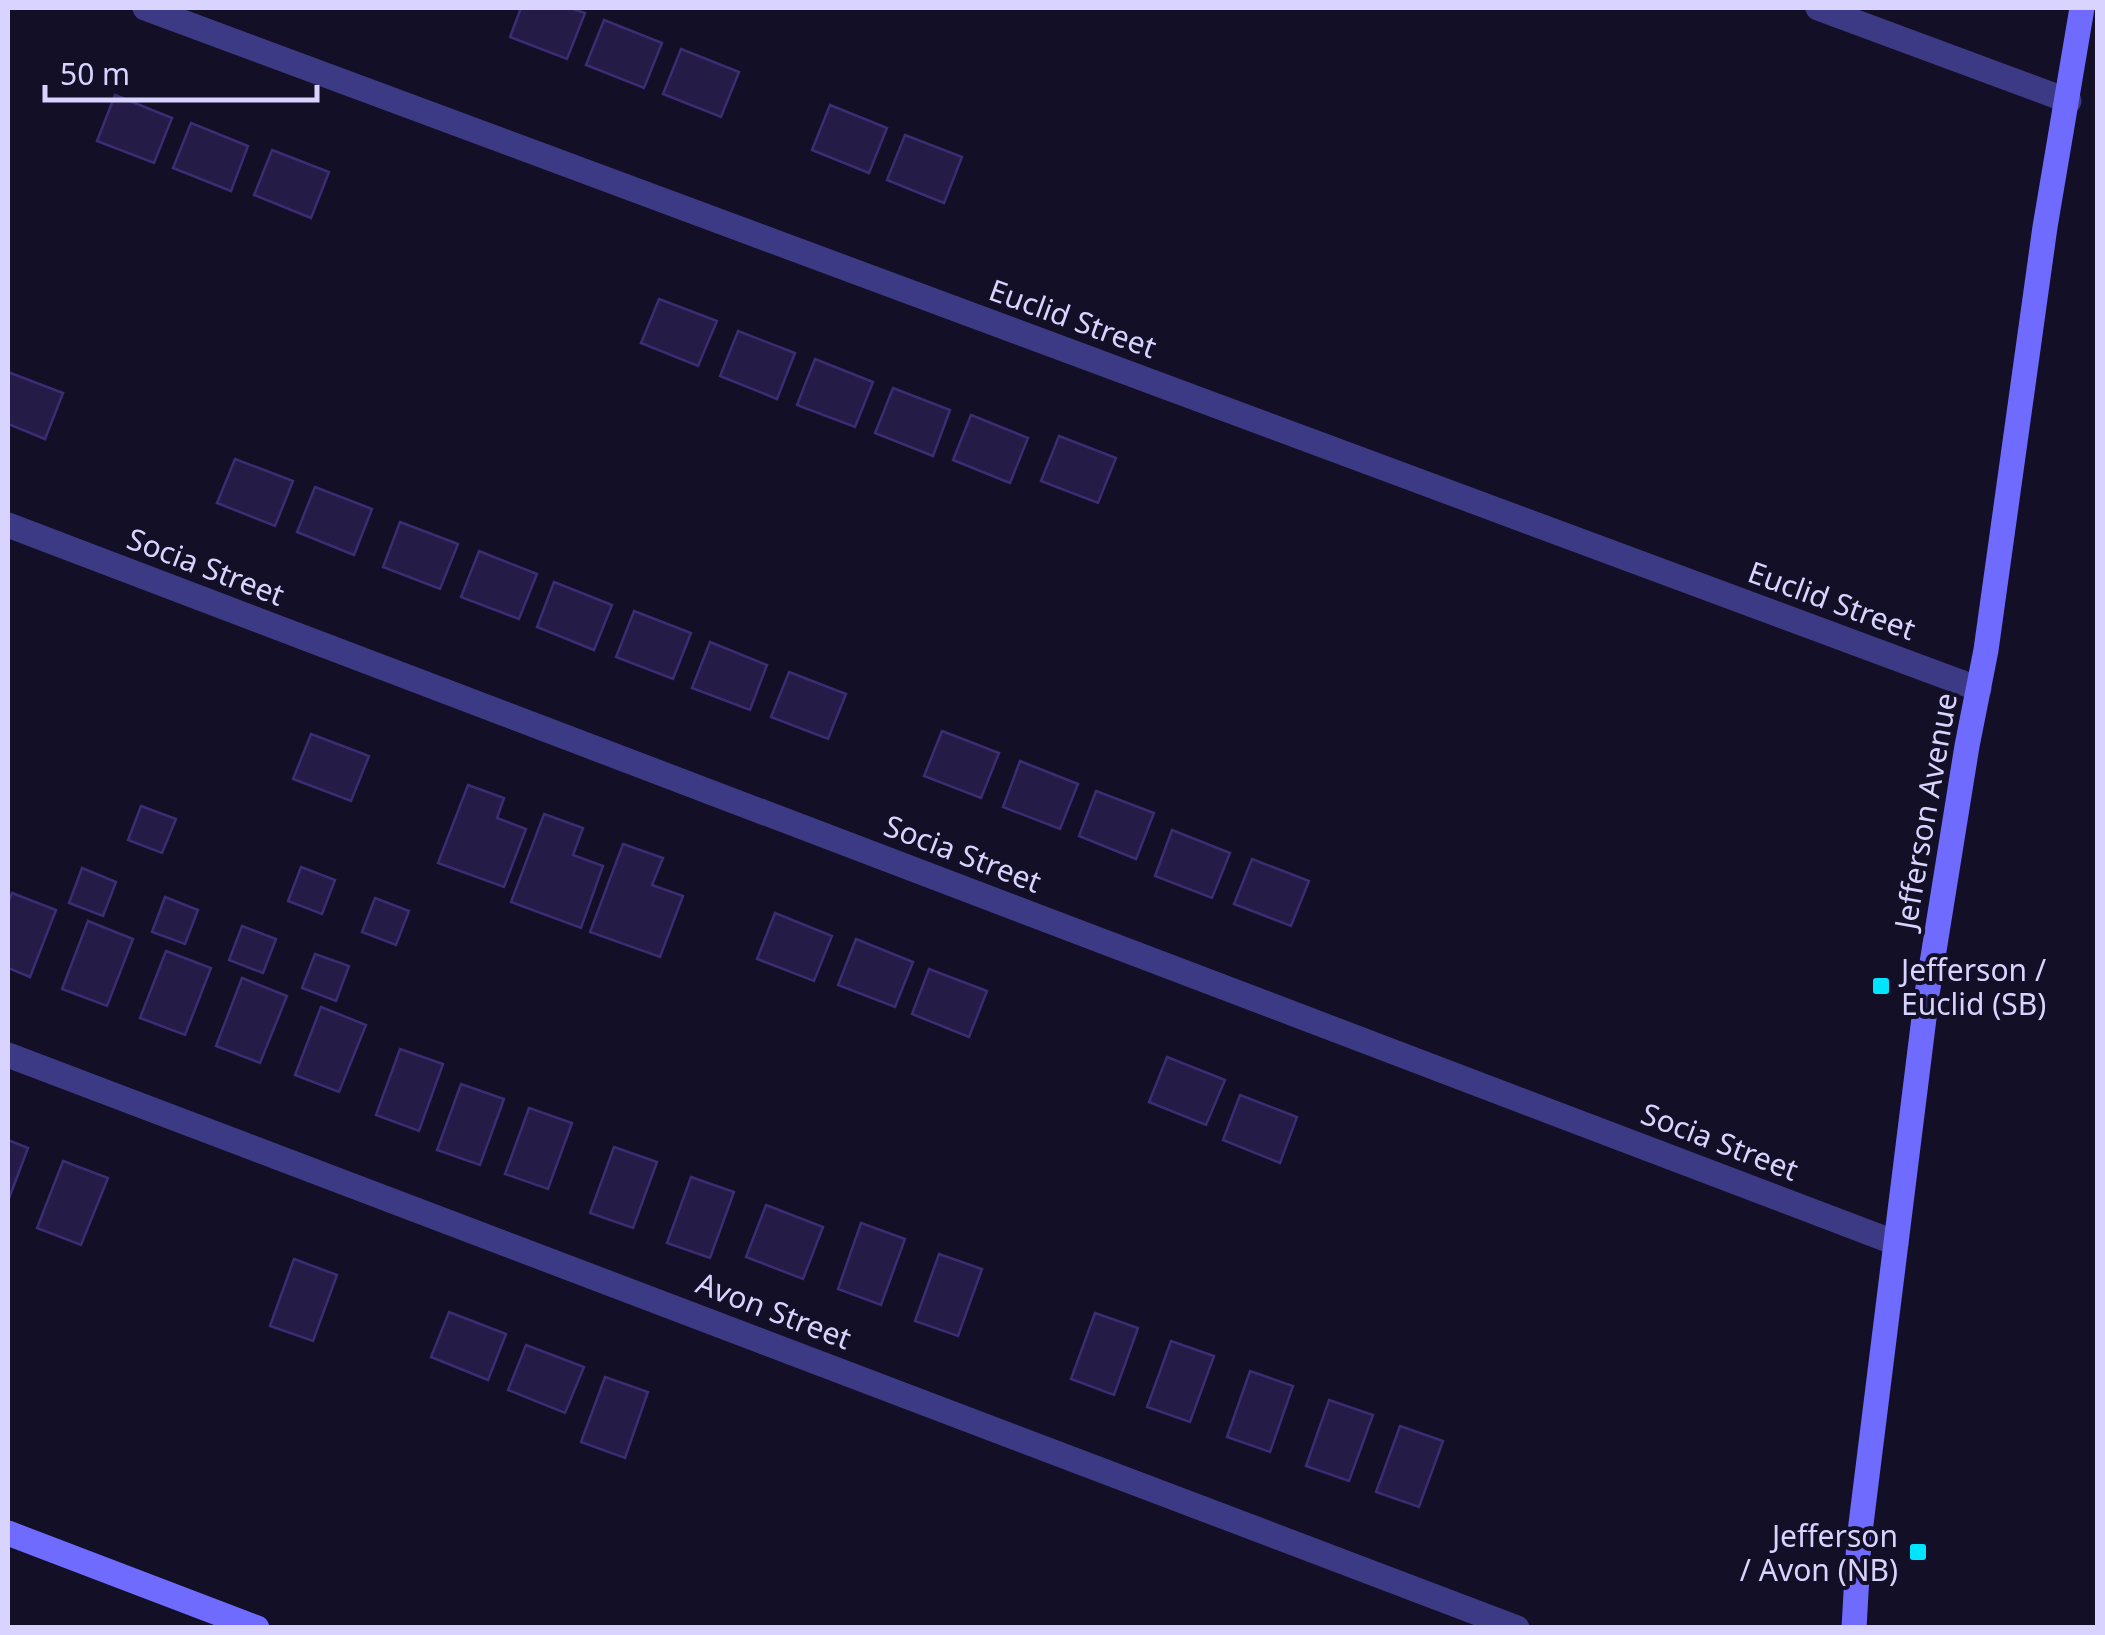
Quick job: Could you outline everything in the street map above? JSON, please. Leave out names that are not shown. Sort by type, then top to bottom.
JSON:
[{"type":"main road","name":"Jefferson Avenue","points":[[1854,1628],[1859,1540],[1927,994],[1979,689],[2045,226],[2082,8]]},
{"type":"main road","points":[[8,1533],[257,1628]]},
{"type":"street","name":"Euclid Street","points":[[144,8],[1979,689]]},
{"type":"street","points":[[1818,8],[2068,101]]},
{"type":"street","name":"Socia Street","points":[[8,525],[1896,1242]]},
{"type":"street","name":"Avon Street","points":[[8,1056],[1517,1628]]},
{"type":"building","points":[[521,8],[570,8],[585,13],[567,59],[510,37]]},
{"type":"building","points":[[604,20],[662,43],[644,88],[586,65]]},
{"type":"building","points":[[681,49],[739,72],[721,117],[663,94]]},
{"type":"building","points":[[115,95],[172,118],[154,163],[97,141]]},
{"type":"building","points":[[830,105],[887,128],[869,173],[812,150]]},
{"type":"building","points":[[191,123],[248,146],[231,191],[173,168]]},
{"type":"building","points":[[905,135],[962,157],[944,203],[887,180]]},
{"type":"building","points":[[272,150],[329,172],[311,218],[254,195]]},
{"type":"building","points":[[659,299],[717,321],[698,366],[641,343]]},
{"type":"building","points":[[738,331],[795,353],[777,399],[720,376]]},
{"type":"building","points":[[815,359],[873,382],[855,427],[797,405]]},
{"type":"building","points":[[8,372],[63,393],[45,439],[8,424]]},
{"type":"building","points":[[893,388],[950,410],[933,456],[875,433]]},
{"type":"building","points":[[971,415],[1028,438],[1010,483],[953,460]]},
{"type":"building","points":[[1059,436],[1116,458],[1098,503],[1041,481]]},
{"type":"building","points":[[235,459],[293,481],[275,526],[217,503]]},
{"type":"building","points":[[315,487],[372,509],[354,555],[297,532]]},
{"type":"building","points":[[400,522],[458,544],[440,589],[383,567]]},
{"type":"building","points":[[479,551],[537,574],[519,619],[461,597]]},
{"type":"building","points":[[554,582],[612,605],[594,650],[537,627]]},
{"type":"building","points":[[634,611],[691,633],[673,679],[616,657]]},
{"type":"building","points":[[710,642],[767,665],[750,710],[692,688]]},
{"type":"building","points":[[789,672],[846,694],[828,739],[771,717]]},
{"type":"building","points":[[942,731],[999,753],[981,798],[924,776]]},
{"type":"building","points":[[311,734],[369,756],[351,801],[293,779]]},
{"type":"building","points":[[1020,761],[1078,784],[1060,829],[1003,807]]},
{"type":"building","points":[[468,785],[504,798],[497,818],[526,829],[504,887],[438,863]]},
{"type":"building","points":[[1096,791],[1154,813],[1136,859],[1079,836]]},
{"type":"building","points":[[141,806],[176,819],[162,853],[128,840]]},
{"type":"building","points":[[544,814],[583,828],[573,855],[603,866],[581,928],[511,902]]},
{"type":"building","points":[[1172,830],[1230,853],[1212,898],[1155,876]]},
{"type":"building","points":[[623,844],[663,858],[652,885],[683,896],[660,957],[590,932]]},
{"type":"building","points":[[1252,859],[1309,881],[1291,926],[1234,904]]},
{"type":"building","points":[[301,867],[335,880],[322,914],[288,901]]},
{"type":"building","points":[[82,868],[116,882],[103,916],[69,903]]},
{"type":"building","points":[[12,893],[56,910],[30,977],[8,968],[8,903]]},
{"type":"building","points":[[165,897],[198,910],[185,944],[152,932]]},
{"type":"building","points":[[375,898],[409,911],[396,945],[362,932]]},
{"type":"building","points":[[775,913],[832,936],[814,981],[757,959]]},
{"type":"building","points":[[88,921],[133,939],[107,1006],[62,989]]},
{"type":"building","points":[[242,926],[276,939],[263,973],[229,960]]},
{"type":"building","points":[[856,939],[913,962],[895,1007],[838,985]]},
{"type":"building","points":[[166,951],[211,968],[185,1035],[140,1018]]},
{"type":"building","points":[[315,954],[349,966],[336,1001],[302,988]]},
{"type":"building","points":[[929,969],[987,991],[969,1037],[912,1014]]},
{"type":"building","points":[[242,978],[287,996],[260,1063],[216,1046]]},
{"type":"building","points":[[321,1007],[366,1025],[339,1092],[295,1075]]},
{"type":"building","points":[[400,1049],[443,1064],[419,1131],[376,1115]]},
{"type":"building","points":[[1167,1057],[1225,1080],[1206,1125],[1149,1102]]},
{"type":"building","points":[[461,1084],[504,1099],[480,1165],[437,1150]]},
{"type":"building","points":[[1240,1095],[1297,1117],[1280,1163],[1223,1140]]},
{"type":"building","points":[[529,1108],[572,1123],[548,1189],[505,1174]]},
{"type":"building","points":[[8,1140],[28,1148],[8,1201]]},
{"type":"building","points":[[614,1147],[657,1162],[633,1228],[590,1213]]},
{"type":"building","points":[[63,1161],[108,1178],[81,1245],[37,1228]]},
{"type":"building","points":[[691,1177],[734,1192],[710,1258],[667,1243]]},
{"type":"building","points":[[766,1205],[823,1227],[803,1279],[746,1257]]},
{"type":"building","points":[[861,1223],[905,1239],[881,1305],[838,1289]]},
{"type":"building","points":[[939,1254],[982,1269],[958,1336],[915,1321]]},
{"type":"building","points":[[294,1259],[337,1275],[313,1341],[270,1326]]},
{"type":"building","points":[[449,1312],[506,1334],[488,1380],[431,1357]]},
{"type":"building","points":[[1095,1313],[1138,1328],[1114,1395],[1071,1379]]},
{"type":"building","points":[[1171,1341],[1214,1356],[1190,1422],[1147,1407]]},
{"type":"building","points":[[526,1345],[584,1367],[565,1413],[508,1390]]},
{"type":"building","points":[[1250,1371],[1293,1386],[1270,1452],[1227,1437]]},
{"type":"building","points":[[605,1377],[648,1392],[625,1458],[581,1442]]},
{"type":"building","points":[[1329,1400],[1373,1415],[1349,1481],[1306,1466]]},
{"type":"building","points":[[1400,1426],[1443,1441],[1419,1507],[1376,1492]]},
{"type":"place","name":"Jefferson / Euclid (SB)","points":[[1881,986]]},
{"type":"place","name":"Jefferson / Avon (NB)","points":[[1918,1552]]}]
